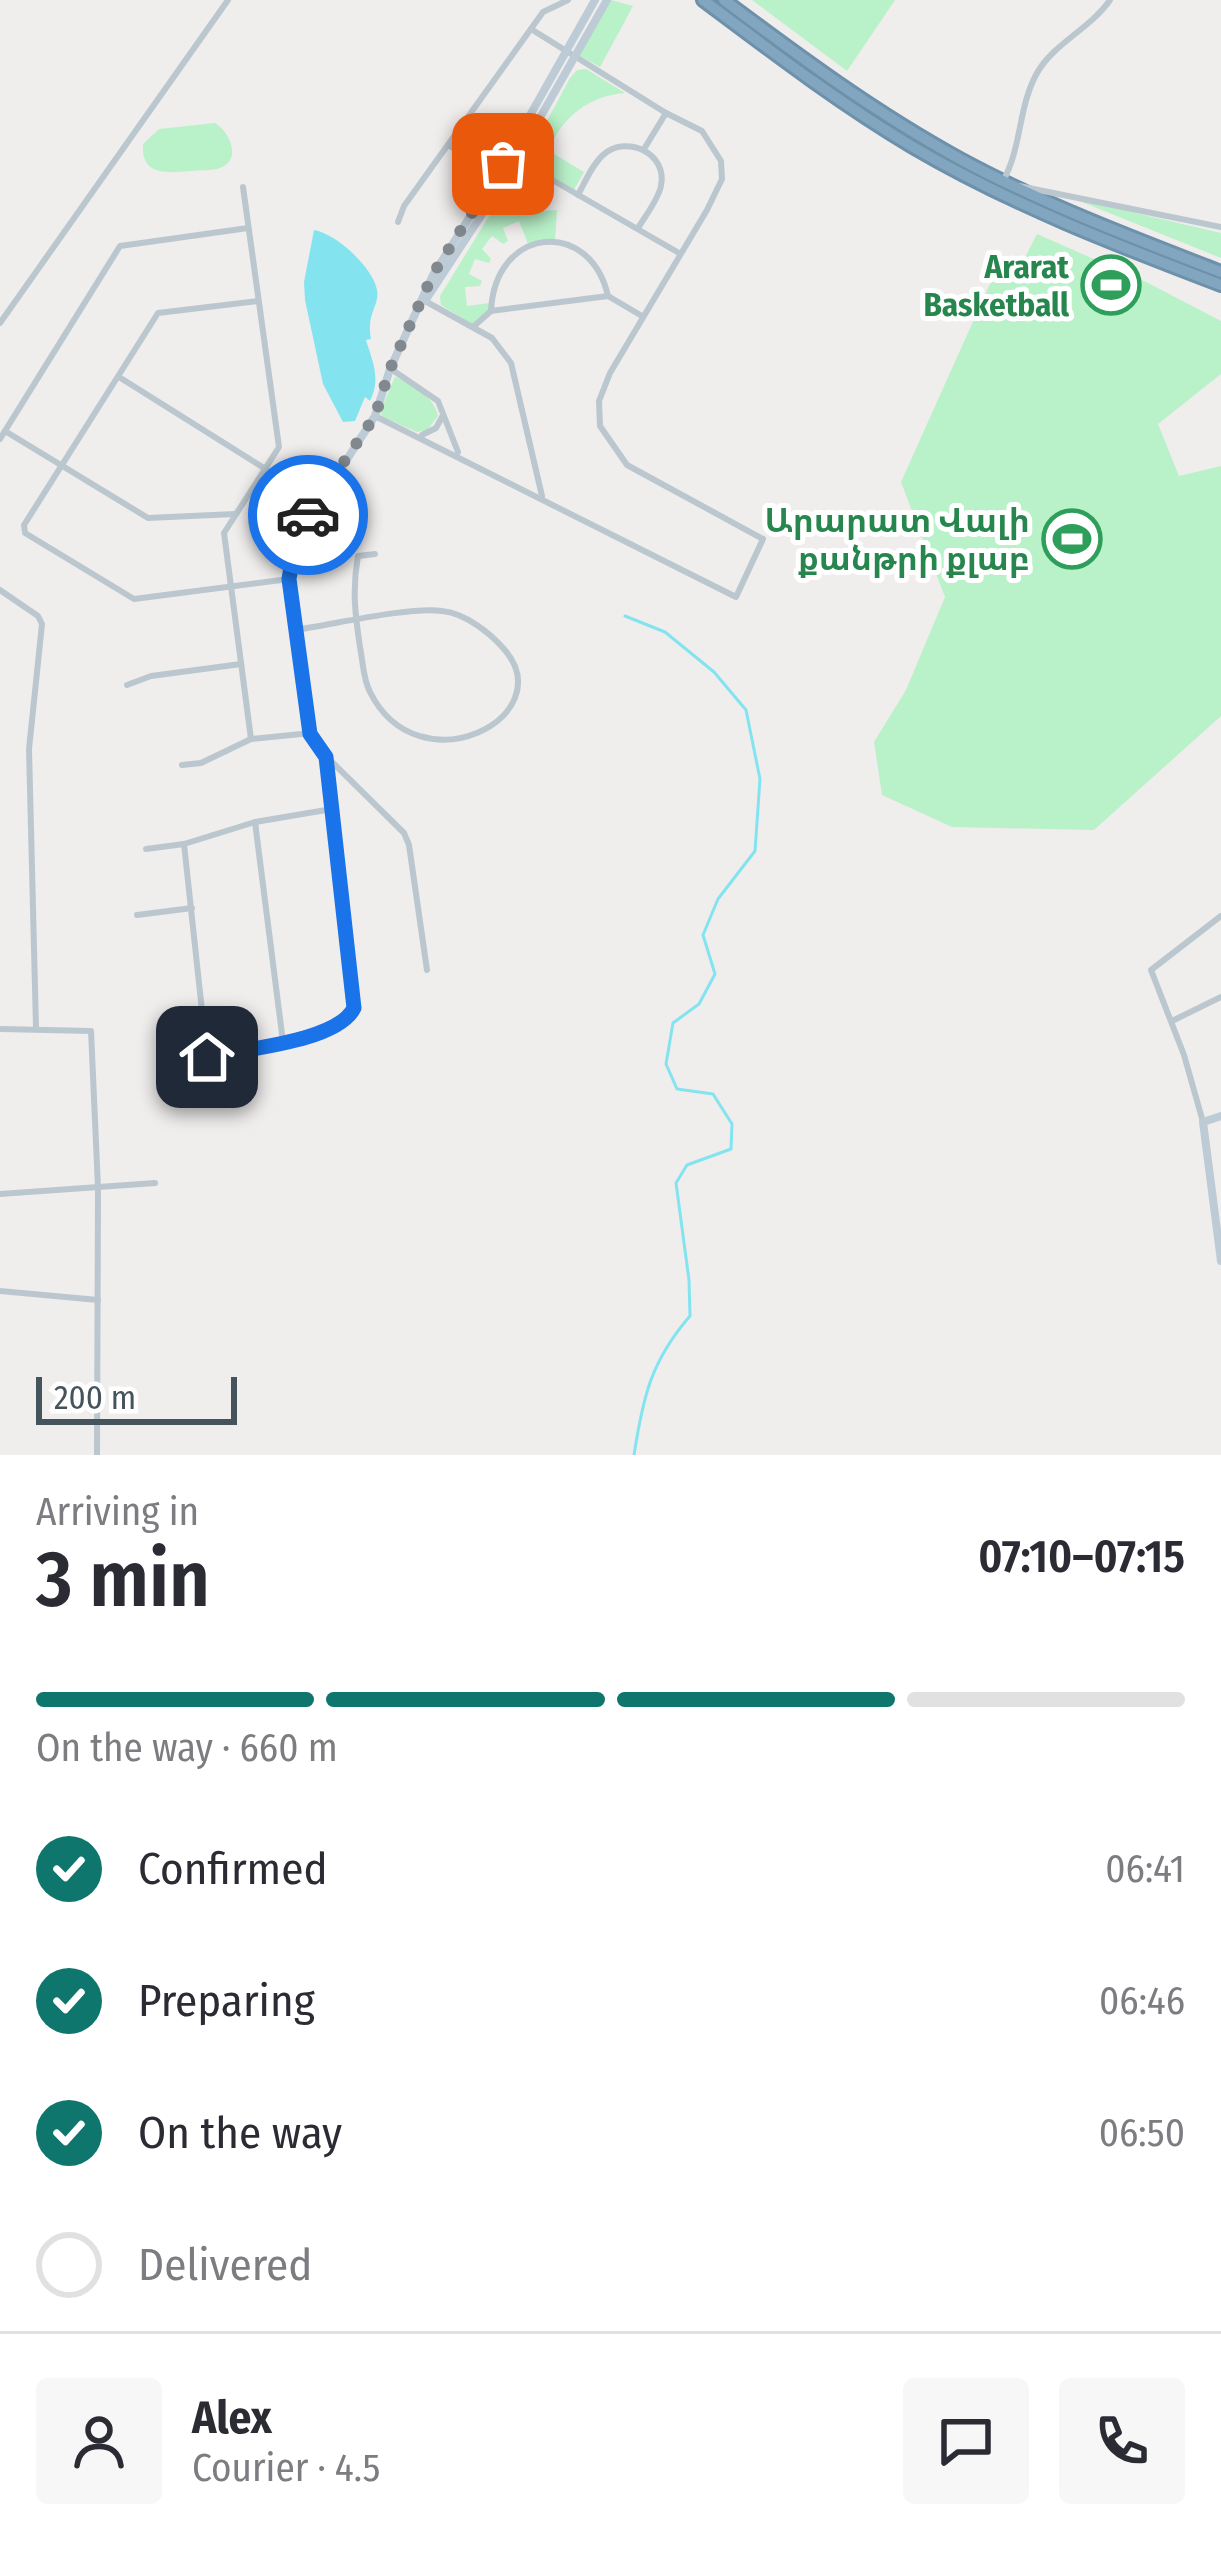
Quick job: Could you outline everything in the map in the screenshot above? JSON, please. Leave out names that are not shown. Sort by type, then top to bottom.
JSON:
[{"type":"highway","points":[[703,0],[1009,184],[1221,272]]},
{"type":"highway","points":[[724,0],[854,110],[956,171],[1050,217],[1221,285]]},
{"type":"street","points":[[0,322],[228,0]]},
{"type":"street","points":[[398,222],[404,206],[543,12],[568,0]]},
{"type":"street","points":[[501,176],[516,159],[595,0]]},
{"type":"street","points":[[427,970],[404,833],[326,757],[310,734],[289,579],[296,538],[375,416],[390,369],[422,302],[501,176],[568,52],[607,0]]},
{"type":"street","points":[[1110,0],[1039,70],[1024,102],[1009,184],[1221,227]]},
{"type":"street","points":[[375,416],[736,597],[764,538],[627,465],[600,426],[599,400],[722,179],[721,161],[702,130],[666,113],[531,28]]},
{"type":"street","points":[[644,149],[666,113]]},
{"type":"street","points":[[448,145],[501,176]]},
{"type":"street","points":[[578,195],[610,150],[622,145],[644,149],[659,166],[661,189],[638,230]]},
{"type":"street","points":[[516,159],[680,254]]},
{"type":"street","points":[[243,187],[279,447],[224,533],[251,739]]},
{"type":"street","points":[[238,514],[148,518],[3,435],[120,246],[249,228]]},
{"type":"street","points":[[491,311],[496,277],[506,260],[540,243],[561,243],[596,263],[608,296]]},
{"type":"street","points":[[472,327],[491,311],[608,296],[642,316]]},
{"type":"street","points":[[258,301],[158,313],[24,525],[25,532],[134,599],[289,579]]},
{"type":"street","points":[[422,302],[492,338],[511,362],[543,498]]},
{"type":"street","points":[[390,369],[430,393],[460,456]]},
{"type":"street","points":[[119,377],[318,502]]},
{"type":"street","points":[[418,436],[436,428],[442,414]]},
{"type":"street","points":[[295,630],[356,621],[437,610],[471,622],[503,647],[517,673],[506,711],[488,728],[458,741],[435,741],[407,729],[371,696],[356,621],[351,590],[358,556],[375,554]]},
{"type":"street","points":[[0,590],[43,624],[28,748],[36,1028]]},
{"type":"street","points":[[127,685],[151,676],[241,664]]},
{"type":"street","points":[[182,765],[201,763],[251,739],[310,734]]},
{"type":"street","points":[[184,844],[207,1057],[341,1025],[354,1008],[326,757]]},
{"type":"street","points":[[146,849],[184,844],[254,822],[332,809]]},
{"type":"street","points":[[254,822],[283,1042]]},
{"type":"street","points":[[137,916],[192,908]]},
{"type":"street","points":[[1221,916],[1150,970],[1172,1021],[1203,1122],[1221,1261]]},
{"type":"street","points":[[1172,1021],[1221,998]]},
{"type":"street","points":[[0,1029],[92,1031],[98,1188],[97,1455]]},
{"type":"street","points":[[1203,1122],[1221,1116]]},
{"type":"street","points":[[0,1194],[155,1183]]},
{"type":"street","points":[[0,1291],[98,1300]]},
{"type":"green space","points":[[611,0],[633,6],[600,67],[578,55]]},
{"type":"green space","points":[[752,0],[895,0],[847,71]]},
{"type":"green space","points":[[586,69],[625,93],[578,110],[554,139],[549,151],[584,172],[574,190],[526,160],[570,78]]},
{"type":"green space","points":[[215,123],[225,132],[232,152],[220,168],[173,172],[157,170],[146,162],[143,144],[159,129]]},
{"type":"green space","points":[[518,169],[526,170],[509,191],[541,211],[557,210],[555,240],[528,244],[519,221],[503,228],[508,241],[503,244],[492,236],[482,249],[489,263],[475,259],[469,274],[482,281],[480,286],[465,287],[467,306],[489,303],[489,311],[472,324],[441,305],[440,296]]},
{"type":"green space","points":[[1072,198],[1221,233],[1221,258]]},
{"type":"green space","name":"Արարատ Վալի քանթրի քլաբ","points":[[1037,234],[1221,321],[1221,374],[1158,424],[1179,476],[1221,466],[1221,716],[1094,830],[952,827],[882,795],[874,742],[906,690],[945,597],[901,482],[1002,257],[1021,265]]},
{"type":"green space","points":[[395,377],[432,403],[438,416],[427,430],[417,432],[383,417],[380,412]]},
{"type":"water","points":[[314,230],[352,252],[377,290],[371,339],[366,340],[375,385],[355,421],[343,422],[323,384],[305,300]]},
{"type":"waterway","points":[[625,616],[665,632],[714,672],[746,710],[760,779],[755,851],[718,899],[703,935],[715,974],[699,1004],[673,1023],[666,1064],[677,1089],[713,1094],[732,1124],[731,1149],[687,1165],[676,1183],[690,1316],[666,1349],[651,1381],[634,1455]]},
{"type":"way so far","points":[[308,515],[375,416],[390,369],[433,274],[503,164]]},
{"type":"place","name":"Ararat Basketball","points":[[1111,285]]},
{"type":"place","name":"Արարատ Վալի քանթրի քլաբ","points":[[1072,539]]},
{"type":"route","points":[[207,1057],[322,1032],[341,1025],[354,1008],[326,757],[310,734],[289,579],[296,538],[308,515]]}]
